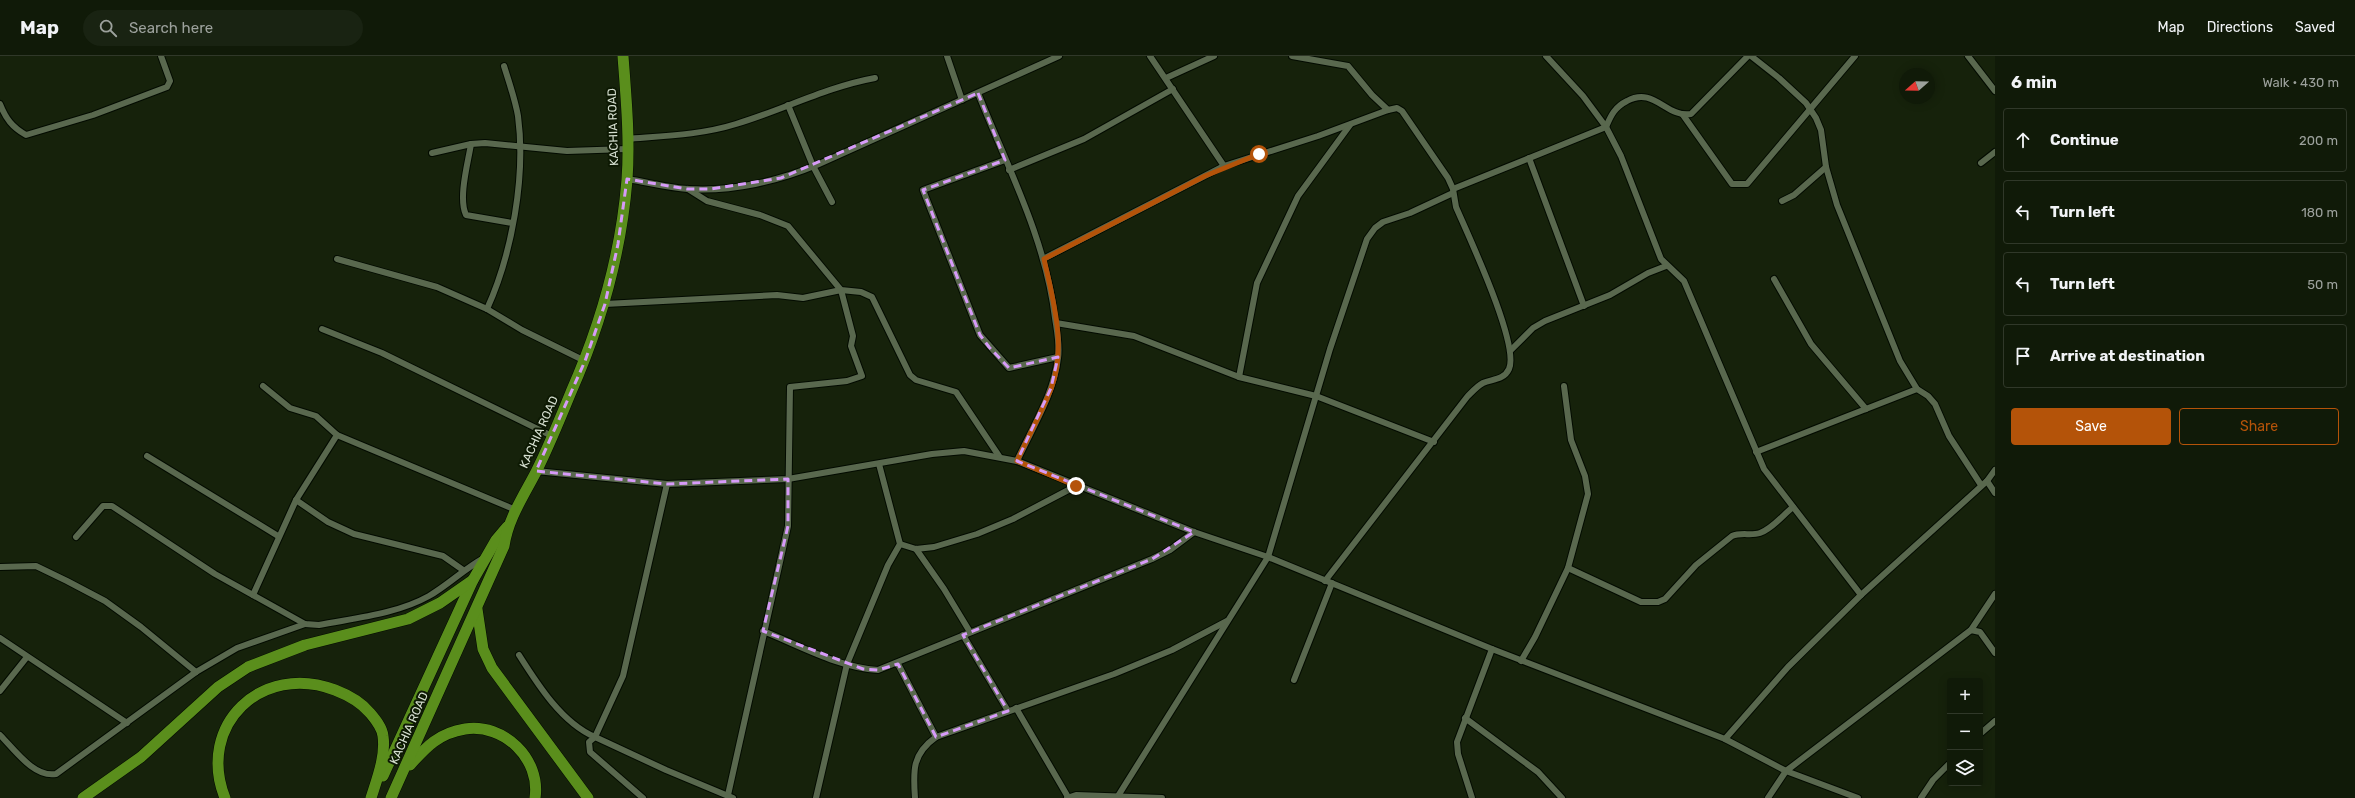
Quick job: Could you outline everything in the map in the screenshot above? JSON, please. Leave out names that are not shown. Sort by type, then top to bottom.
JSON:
[{"type":"highway","name":"KACHIA ROAD","points":[[392,798],[504,546],[507,526],[536,471],[585,361],[605,304],[618,244],[627,179],[623,56]]},
{"type":"highway","points":[[372,798],[473,580],[496,540],[507,526]]},
{"type":"highway","points":[[83,798],[141,757],[218,687],[248,667],[305,645],[408,619],[440,603],[473,580]]},
{"type":"highway","points":[[476,607],[483,649],[492,668],[588,798]]},
{"type":"highway","points":[[225,798],[218,770],[218,755],[221,736],[228,722],[252,696],[268,688],[304,683],[322,685],[356,700],[377,722],[383,735],[383,751],[372,798]]},
{"type":"highway","points":[[403,773],[428,744],[444,736],[465,729],[480,729],[497,733],[512,741],[525,754],[533,771],[536,789],[535,798]]},
{"type":"street","points":[[0,104],[4,116],[14,129],[26,135],[93,115],[167,88],[170,80],[162,56]]},
{"type":"street","points":[[947,56],[962,100]]},
{"type":"street","points":[[627,179],[687,189],[711,189],[781,178],[814,166],[1059,56]]},
{"type":"street","points":[[1150,56],[1224,166]]},
{"type":"street","points":[[1166,78],[1214,56]]},
{"type":"street","points":[[1292,56],[1348,66],[1372,95],[1388,110]]},
{"type":"street","points":[[1546,56],[1583,96],[1606,127],[1621,156],[1657,251],[1666,266],[1684,281],[1756,452],[1770,480],[1861,595]]},
{"type":"street","points":[[1683,115],[1691,114],[1697,109],[1749,56],[1779,78],[1810,110],[1821,130],[1826,167],[1837,205],[1900,361],[1917,389],[1928,396],[1935,404],[1949,436],[1981,485]]},
{"type":"street","points":[[1118,796],[1268,558],[1316,396],[1367,239],[1375,228],[1383,222],[1410,213],[1453,191],[1606,127],[1612,113],[1618,106],[1638,96],[1646,96],[1683,115],[1732,184],[1747,184],[1855,56]]},
{"type":"street","points":[[1968,56],[1995,91]]},
{"type":"street","points":[[487,309],[498,286],[504,264],[517,196],[520,146],[518,115],[504,66]]},
{"type":"street","points":[[432,153],[471,144],[520,146],[567,151],[627,144],[707,131],[736,124],[849,83],[875,78]]},
{"type":"street","points":[[1009,170],[1084,139],[1173,89]]},
{"type":"street","points":[[978,93],[1044,259],[1056,323],[1058,357],[1051,388],[1017,461]]},
{"type":"street","points":[[788,105],[814,166],[832,202]]},
{"type":"street","points":[[1044,259],[1224,166],[1397,108],[1402,111],[1453,191],[1456,207],[1499,311],[1512,361],[1508,371],[1500,379],[1476,388],[1329,582],[1294,680]]},
{"type":"street","points":[[1238,377],[1257,283],[1298,196],[1350,124]]},
{"type":"street","points":[[471,144],[463,198],[466,215],[512,223]]},
{"type":"street","points":[[1981,163],[1995,152]]},
{"type":"street","points":[[1529,158],[1584,306]]},
{"type":"street","points":[[1005,160],[923,190],[978,329],[989,347],[1009,368],[1058,357]]},
{"type":"street","points":[[1782,201],[1794,195],[1826,167]]},
{"type":"street","points":[[519,655],[534,678],[566,716],[583,732],[730,797],[763,631],[788,526],[790,387],[847,381],[862,376],[852,346],[853,336],[841,290],[788,226],[760,215],[707,202],[687,189]]},
{"type":"street","points":[[337,259],[437,287],[487,309],[522,330],[585,361]]},
{"type":"street","points":[[1510,351],[1539,324],[1610,295],[1648,273],[1666,266]]},
{"type":"street","points":[[1774,279],[1811,344],[1866,409]]},
{"type":"street","points":[[605,304],[777,295],[803,298],[841,290],[860,292],[872,297],[910,376],[916,380],[956,392],[999,456]]},
{"type":"street","points":[[1056,323],[1134,336],[1238,377],[1316,396],[1434,442]]},
{"type":"street","points":[[322,329],[382,353],[552,436]]},
{"type":"street","points":[[263,386],[290,408],[316,416],[338,435],[516,510]]},
{"type":"street","points":[[1521,661],[1535,637],[1568,568],[1588,494],[1585,476],[1571,440],[1564,386]]},
{"type":"street","points":[[1756,452],[1917,389]]},
{"type":"street","points":[[252,595],[278,536],[296,500],[338,435]]},
{"type":"street","points":[[536,471],[667,484],[788,479],[932,454],[964,451],[999,456],[1017,461],[1076,486],[1194,532],[1268,558],[1521,661],[1725,739],[1786,770],[1858,798]]},
{"type":"street","points":[[147,456],[278,536]]},
{"type":"street","points":[[816,798],[847,664],[888,565],[900,544],[878,464]]},
{"type":"street","points":[[1725,739],[1788,667],[1861,595],[1987,481],[1995,470]]},
{"type":"street","points":[[1987,481],[1995,493]]},
{"type":"street","points":[[643,798],[590,752],[590,742],[595,737],[623,676],[667,484]]},
{"type":"street","points":[[900,544],[916,549],[934,546],[977,534],[1013,519],[1076,486]]},
{"type":"street","points":[[296,500],[328,522],[354,534],[443,556],[463,570]]},
{"type":"street","points":[[76,537],[103,506],[112,506],[199,565],[304,624],[319,626],[410,605],[429,596],[463,570],[486,557]]},
{"type":"street","points":[[1568,568],[1641,602],[1658,602],[1665,599],[1696,565],[1732,536],[1738,533],[1758,534],[1765,531],[1793,508]]},
{"type":"street","points":[[763,631],[847,664],[863,669],[878,670],[898,664],[970,632],[1152,559],[1170,550],[1194,532]]},
{"type":"street","points":[[916,549],[970,632]]},
{"type":"street","points":[[0,567],[36,566],[67,581],[105,602],[141,627],[196,672]]},
{"type":"street","points":[[1768,798],[1786,770],[1972,630],[1995,594]]},
{"type":"street","points":[[915,798],[915,771],[918,755],[925,745],[936,737],[1114,674],[1172,650],[1228,621]]},
{"type":"street","points":[[0,735],[38,771],[49,775],[64,770],[196,672],[237,648],[304,624]]},
{"type":"street","points":[[1972,630],[1980,632],[1995,654]]},
{"type":"street","points":[[963,635],[1008,711]]},
{"type":"street","points":[[0,638],[26,657],[127,723]]},
{"type":"street","points":[[1472,798],[1458,754],[1457,742],[1492,649]]},
{"type":"street","points":[[0,691],[26,657]]},
{"type":"street","points":[[898,664],[936,737]]},
{"type":"street","points":[[1016,708],[1068,797],[1076,795],[1162,798]]},
{"type":"street","points":[[1465,718],[1538,772],[1562,798]]},
{"type":"street","points":[[1983,731],[1995,721]]},
{"type":"street","points":[[1921,798],[1933,780],[1947,766]]},
{"type":"highlighted area","points":[[978,93],[1005,160],[923,190],[980,335],[989,347],[1009,368],[1058,357],[1051,388],[1017,461],[1194,532],[1152,559],[963,635],[1008,711],[936,737],[898,664],[878,670],[863,669],[763,631],[788,526],[788,479],[667,484],[536,471],[585,361],[605,304],[618,244],[627,179],[687,189],[711,189],[781,178]]},
{"type":"route","points":[[1076,486],[1017,461],[1051,388],[1058,357],[1058,338],[1054,304],[1044,259],[1224,166],[1259,154]]}]
